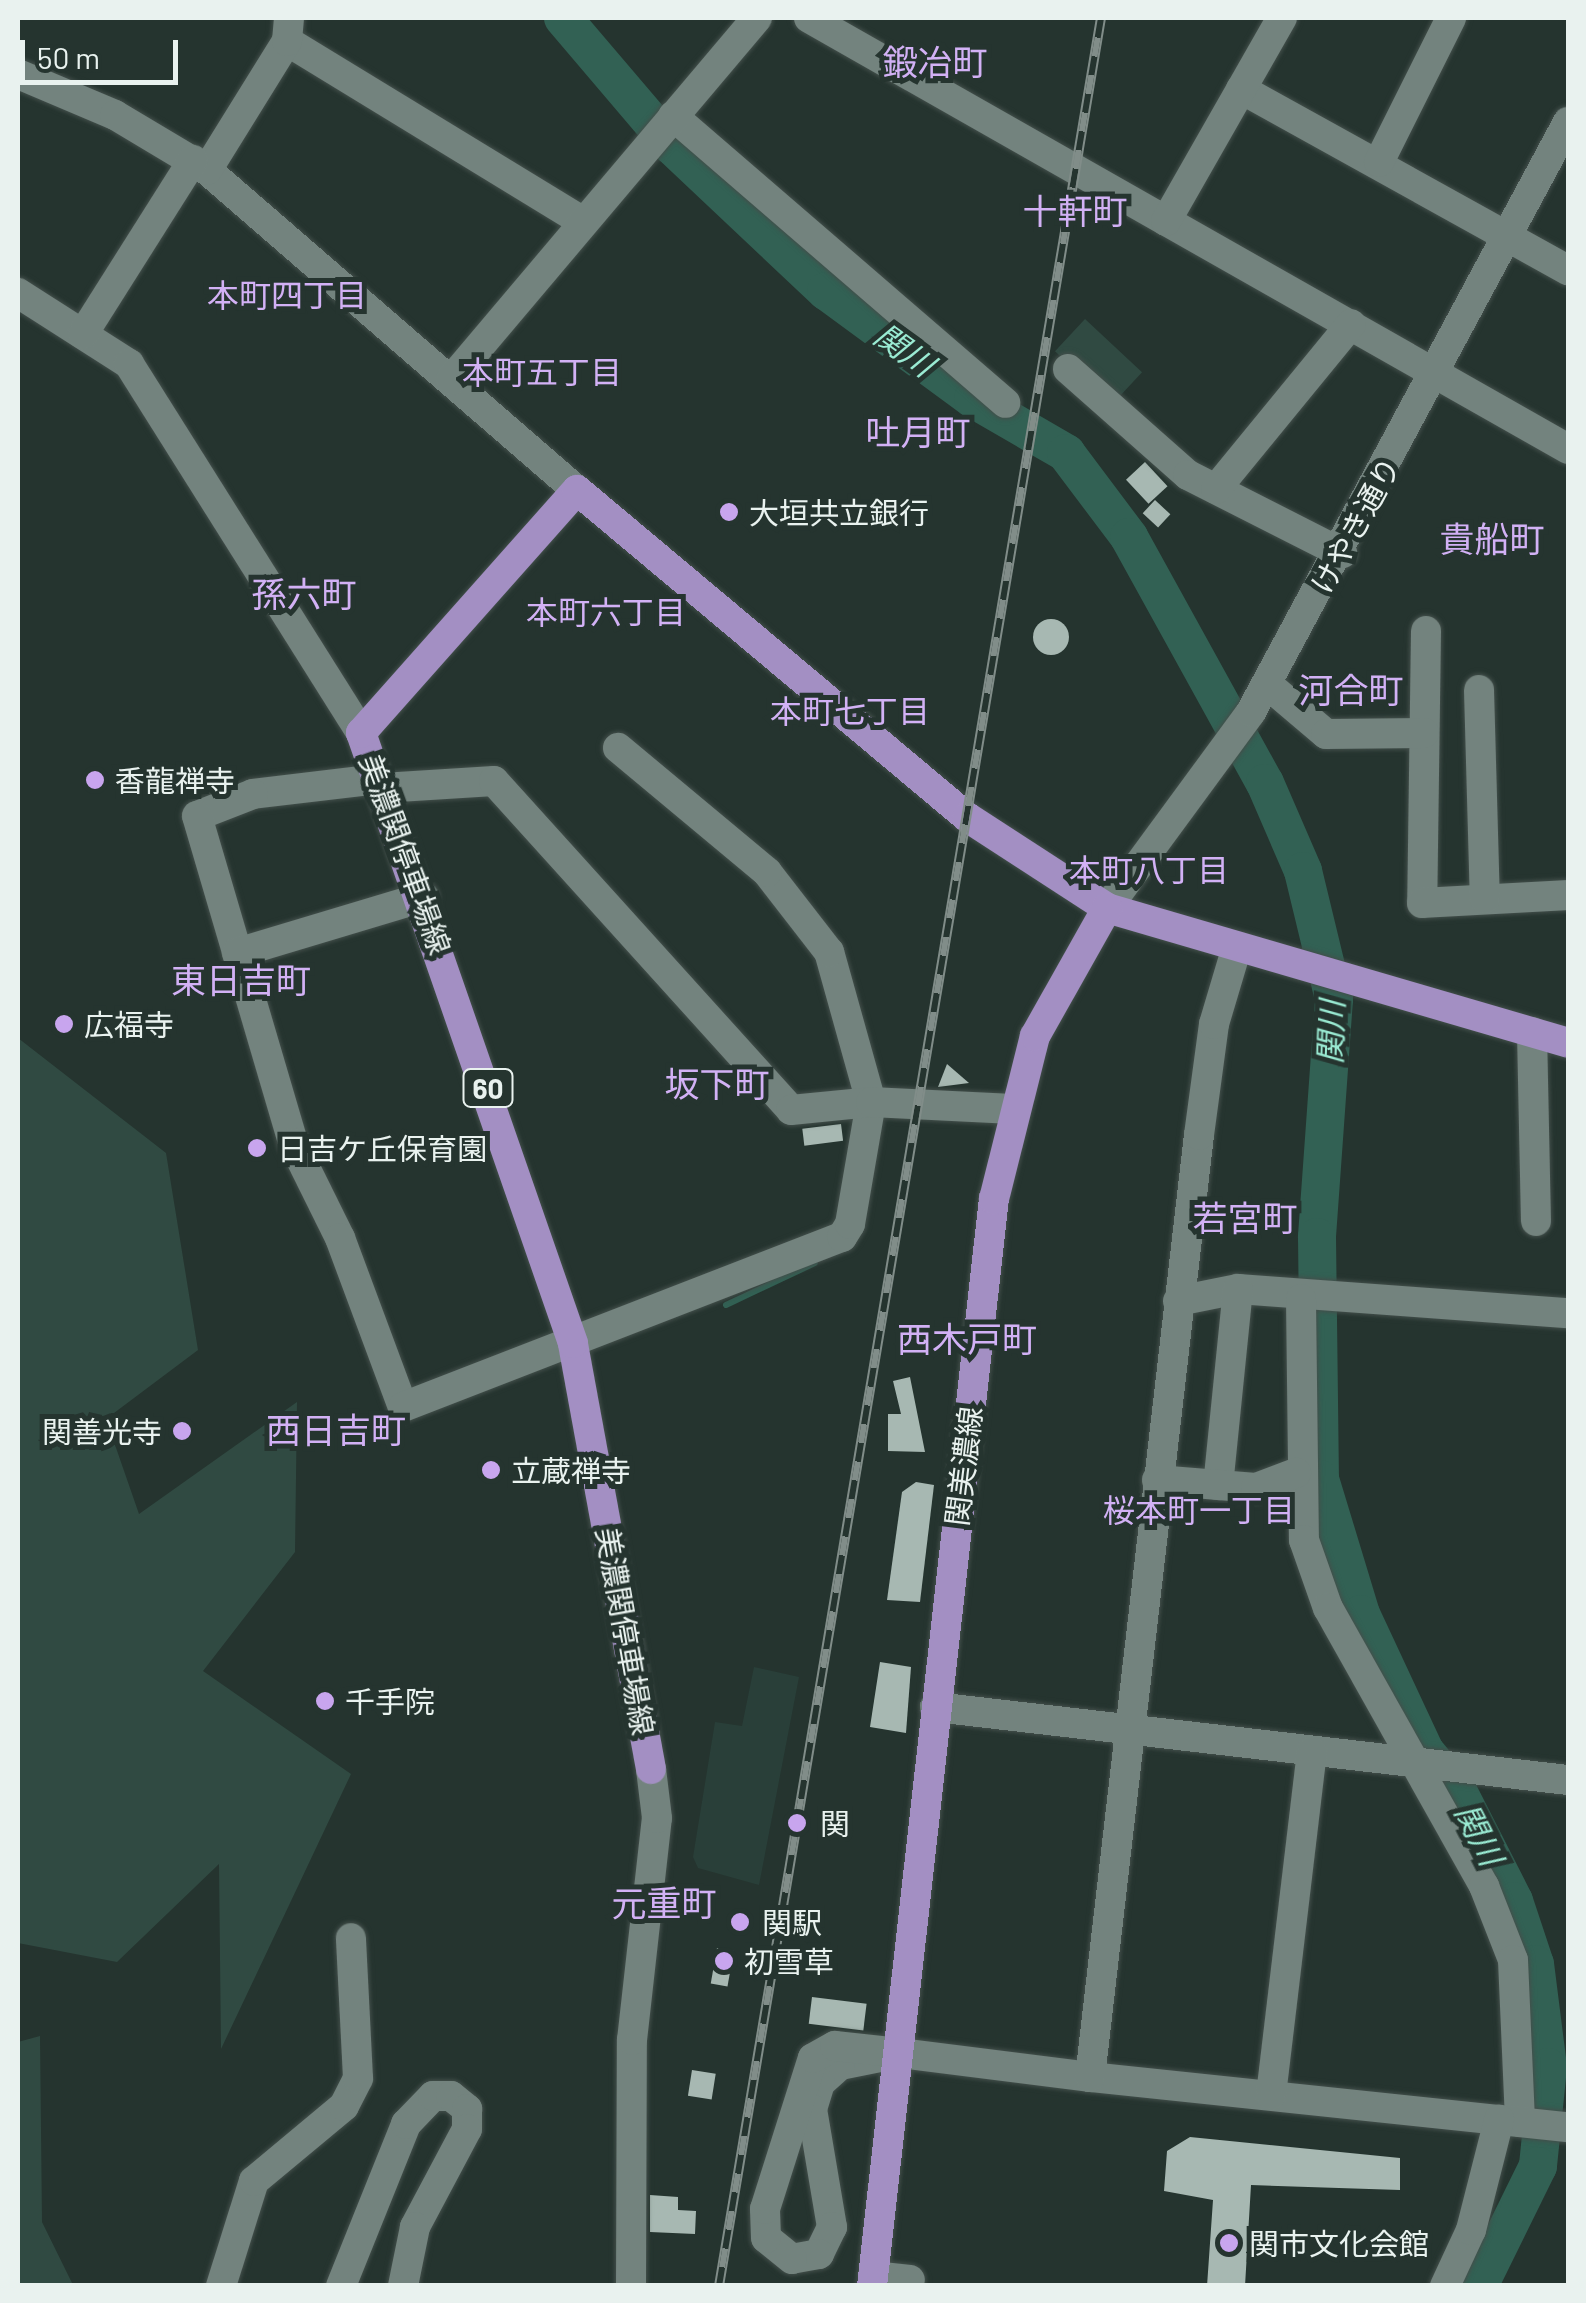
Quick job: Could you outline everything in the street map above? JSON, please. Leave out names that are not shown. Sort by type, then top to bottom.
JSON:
[{"type":"main road","name":"美濃関停車場線","points":[[577,490],[362,732],[424,897],[573,1342],[651,1769]]},
{"type":"main road","points":[[577,490],[968,817],[1107,908],[1568,1043]]},
{"type":"main road","name":"関美濃線","points":[[872,2280],[994,1198],[1013,1109],[1060,979],[1107,908]]},
{"type":"street","points":[[451,380],[582,220],[757,18]]},
{"type":"street","points":[[809,18],[1568,449]]},
{"type":"street","points":[[1166,221],[1282,18]]},
{"type":"street","points":[[1379,162],[1452,18]]},
{"type":"street","points":[[83,334],[288,30],[582,220]]},
{"type":"street","points":[[18,74],[200,165],[577,490]]},
{"type":"street","points":[[1241,89],[1568,270]]},
{"type":"street","name":"けやき通り","points":[[1107,908],[1251,712],[1342,553],[1568,122]]},
{"type":"street","points":[[666,125],[1005,403]]},
{"type":"street","points":[[18,293],[129,364],[362,732]]},
{"type":"street","points":[[1216,490],[1351,324]]},
{"type":"street","points":[[1068,369],[1154,452],[1216,490],[1342,553]]},
{"type":"street","points":[[1426,631],[1422,902],[1568,895]]},
{"type":"street","points":[[1267,684],[1326,734],[1424,733]]},
{"type":"street","points":[[1479,690],[1486,899]]},
{"type":"street","points":[[618,748],[767,872],[828,952],[870,1102],[842,1236],[404,1407],[340,1238],[293,1143],[198,816],[253,794],[380,784],[494,781],[791,1110],[870,1102],[1013,1109]]},
{"type":"street","points":[[237,953],[424,897]]},
{"type":"street","points":[[1090,2077],[1157,1480],[1214,1024],[1237,947]]},
{"type":"street","points":[[1532,1032],[1536,1221]]},
{"type":"street","points":[[1178,1302],[1258,1284],[1301,1300],[1568,1313]]},
{"type":"street","points":[[1218,1485],[1238,1289]]},
{"type":"street","points":[[1301,1300],[1296,1472],[1304,1540],[1328,1608],[1419,1762],[1513,1960],[1510,2121],[1471,2230],[1445,2286]]},
{"type":"street","points":[[1157,1480],[1256,1488],[1296,1472]]},
{"type":"street","points":[[936,1707],[1568,1780]]},
{"type":"street","points":[[1271,2095],[1312,1751]]},
{"type":"street","points":[[631,2286],[632,2040],[657,1818],[651,1769]]},
{"type":"street","points":[[221,2286],[254,2181],[344,2106],[358,2078],[351,1938]]},
{"type":"street","points":[[900,2053],[840,2065],[820,2084],[812,2109],[832,2226],[819,2254],[792,2259],[766,2238],[766,2209],[813,2058],[835,2046],[900,2053],[1090,2077],[1568,2127]]},
{"type":"street","points":[[341,2286],[406,2124],[433,2096],[451,2096],[467,2109],[467,2129],[416,2228],[404,2286]]},
{"type":"street","points":[[872,2280],[910,2280]]},
{"type":"shaded area","points":[[1085,319],[1142,372],[1112,404],[1055,351]]},
{"type":"shaded area","points":[[18,1038],[166,1153],[198,1350],[106,1419],[139,1514],[297,1402],[295,1552],[203,1671],[351,1774],[221,2049],[219,1864],[117,1962],[18,1943]]},
{"type":"shaded area","points":[[754,1667],[799,1677],[759,1885],[698,1868],[693,1857],[715,1722],[742,1726]]},
{"type":"shaded area","points":[[40,2036],[42,2222],[73,2285],[18,2285],[18,2042]]},
{"type":"building","points":[[1145,462],[1168,486],[1148,504],[1126,480]]},
{"type":"building","points":[[1155,500],[1170,514],[1158,527],[1143,513]]},
{"type":"building","points":[[1051,619],[1064,624],[1069,637],[1064,650],[1051,655],[1038,650],[1033,637],[1038,624]]},
{"type":"building","points":[[947,1064],[969,1083],[938,1087]]},
{"type":"building","points":[[841,1124],[843,1141],[804,1146],[802,1129]]},
{"type":"building","points":[[910,1377],[925,1452],[888,1451],[888,1414],[901,1414],[893,1381]]},
{"type":"building","points":[[916,1482],[934,1485],[920,1602],[887,1600],[902,1492]]},
{"type":"building","points":[[880,1662],[911,1667],[906,1733],[870,1727]]},
{"type":"building","name":"初雪草","points":[[717,1948],[734,1951],[727,1986],[711,1983]]},
{"type":"building","points":[[812,1997],[867,2004],[863,2031],[809,2024]]},
{"type":"building","points":[[692,2070],[716,2074],[712,2099],[688,2096]]},
{"type":"building","name":"関市文化会館","points":[[1190,2137],[1400,2158],[1400,2190],[1251,2185],[1245,2286],[1207,2286],[1213,2200],[1164,2191],[1167,2151]]},
{"type":"building","points":[[650,2195],[678,2197],[678,2210],[696,2211],[695,2234],[650,2232]]},
{"type":"waterway","name":"関川","points":[[563,18],[672,146],[826,291],[973,399],[1066,453],[1129,537],[1265,783],[1303,871],[1334,999],[1317,1237],[1320,1479],[1361,1614],[1425,1751],[1458,1791],[1514,1901],[1535,1964],[1548,2067],[1538,2166],[1479,2286]]},
{"type":"waterway","points":[[726,1305],[815,1263]]},
{"type":"railway","points":[[719,2286],[1101,18]]},
{"type":"place","name":"大垣共立銀行","points":[[729,512]]},
{"type":"place","name":"香龍禅寺","points":[[95,780]]},
{"type":"place","name":"広福寺","points":[[64,1024]]},
{"type":"place","name":"日吉ケ丘保育園","points":[[257,1148]]},
{"type":"place","name":"関善光寺","points":[[182,1431]]},
{"type":"place","name":"立蔵禅寺","points":[[491,1470]]},
{"type":"place","name":"千手院","points":[[325,1701]]},
{"type":"place","name":"関","points":[[797,1823]]},
{"type":"place","name":"関駅","points":[[740,1922]]},
{"type":"place","name":"初雪草","points":[[724,1961]]},
{"type":"place","name":"関市文化会館","points":[[1229,2243]]},
{"type":"district","name":"鍛冶町","points":[[935,61]]},
{"type":"district","name":"十軒町","points":[[1075,210]]},
{"type":"district","name":"本町四丁目","points":[[287,294]]},
{"type":"district","name":"本町五丁目","points":[[542,371]]},
{"type":"district","name":"吐月町","points":[[918,431]]},
{"type":"district","name":"貴船町","points":[[1492,538]]},
{"type":"district","name":"孫六町","points":[[304,593]]},
{"type":"district","name":"本町六丁目","points":[[606,611]]},
{"type":"district","name":"河合町","points":[[1351,689]]},
{"type":"district","name":"本町七丁目","points":[[850,710]]},
{"type":"district","name":"本町八丁目","points":[[1149,869]]},
{"type":"district","name":"東日吉町","points":[[241,979]]},
{"type":"district","name":"坂下町","points":[[717,1083]]},
{"type":"district","name":"若宮町","points":[[1245,1217]]},
{"type":"district","name":"西木戸町","points":[[967,1338]]},
{"type":"district","name":"西日吉町","points":[[336,1429]]},
{"type":"district","name":"桜本町一丁目","points":[[1199,1509]]},
{"type":"district","name":"元重町","points":[[664,1902]]}]
